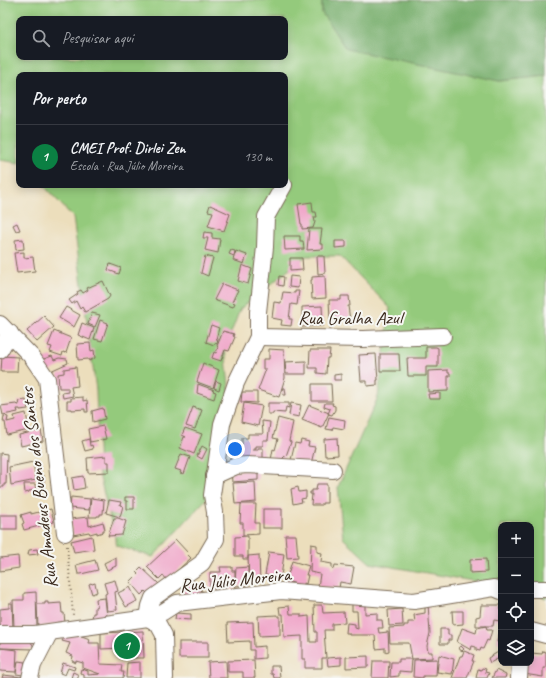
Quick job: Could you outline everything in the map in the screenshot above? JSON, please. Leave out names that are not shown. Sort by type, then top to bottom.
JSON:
[{"type":"street","points":[[165,678],[164,635],[158,624],[148,618],[150,606],[153,598],[202,562],[216,539],[215,512],[212,495],[222,424],[236,383],[258,337],[258,312],[266,247],[266,217],[282,188]]},
{"type":"street","points":[[0,350],[5,328]]},
{"type":"street","name":"Rua Amadeus Bueno dos Santos","points":[[5,328],[32,357],[47,379],[65,533]]},
{"type":"street","name":"Rua Gralha Azul","points":[[258,337],[363,339],[443,336]]},
{"type":"street","points":[[214,476],[236,466],[247,465],[333,470]]},
{"type":"street","name":"Rua Júlio Moreira","points":[[0,634],[35,634],[148,618],[163,612],[177,603],[281,591],[414,601],[498,589]]},
{"type":"street","points":[[534,589],[546,589]]},
{"type":"street","points":[[30,678],[33,666],[50,632]]},
{"type":"street","points":[[534,632],[546,635]]},
{"type":"street","points":[[519,678],[520,666]]},
{"type":"path","name":"Rua Amadeus Bueno dos Santos","points":[[65,533],[73,617]]},
{"type":"green space","points":[[0,0],[322,0],[322,13],[499,81],[546,76],[546,598],[534,594],[534,522],[498,522],[498,585],[370,563],[343,538],[338,487],[378,397],[390,308],[340,256],[306,256],[240,309],[225,349],[232,415],[207,498],[153,557],[117,546],[99,474],[96,390],[73,217],[46,188],[288,188],[288,72],[16,72],[16,163],[0,160]]},
{"type":"green space","points":[[322,0],[546,0],[546,76],[499,81],[346,49],[322,13]]},
{"type":"building","points":[[312,202],[313,212],[316,212],[317,217],[314,217],[315,222],[313,228],[302,229],[298,204]]},
{"type":"building","points":[[210,205],[230,214],[224,231],[208,226],[213,212],[208,211]]},
{"type":"building","points":[[17,223],[20,230],[16,231],[13,225]]},
{"type":"building","points":[[309,229],[322,229],[320,244],[323,244],[323,249],[307,250]]},
{"type":"building","points":[[204,232],[212,233],[212,238],[220,239],[218,253],[205,250],[208,238],[203,238]]},
{"type":"building","points":[[284,236],[300,236],[300,241],[303,241],[304,249],[285,250]]},
{"type":"building","points":[[23,239],[24,249],[16,250],[15,240]]},
{"type":"building","points":[[335,241],[346,241],[346,247],[335,248]]},
{"type":"building","points":[[231,250],[235,251],[234,256],[229,254]]},
{"type":"building","points":[[236,251],[247,255],[244,264],[233,260]]},
{"type":"building","points":[[24,252],[24,258],[33,257],[35,271],[17,273],[14,253]]},
{"type":"building","points":[[205,256],[213,258],[208,276],[201,273]]},
{"type":"building","points":[[317,256],[324,256],[325,273],[318,274]]},
{"type":"building","points":[[290,258],[302,258],[303,270],[290,271]]},
{"type":"building","points":[[110,264],[121,268],[119,274],[108,270]]},
{"type":"building","points":[[242,265],[252,269],[248,284],[238,281]]},
{"type":"building","points":[[279,276],[284,277],[283,286],[278,285]]},
{"type":"building","points":[[290,276],[299,277],[298,288],[289,287]]},
{"type":"building","points":[[325,276],[326,298],[312,299],[312,277]]},
{"type":"building","points":[[103,281],[110,296],[108,299],[85,312],[82,307],[80,309],[76,301],[72,304],[69,300],[78,294],[77,292],[81,290],[83,293],[88,290],[87,288]]},
{"type":"building","points":[[222,284],[238,290],[232,302],[235,303],[233,307],[214,300]]},
{"type":"building","points":[[295,291],[299,291],[297,305],[291,304],[289,319],[292,319],[291,326],[281,325],[282,320],[272,318],[274,302],[281,303],[283,292],[295,293]]},
{"type":"building","points":[[341,296],[349,296],[350,306],[348,306],[350,320],[330,320],[329,300],[341,300]]},
{"type":"building","points":[[322,306],[323,326],[302,327],[302,307]]},
{"type":"building","points":[[66,307],[80,315],[74,327],[59,318]]},
{"type":"building","points":[[92,313],[100,315],[95,327],[88,324]]},
{"type":"building","points":[[44,316],[54,327],[37,342],[27,331]]},
{"type":"building","points":[[100,320],[108,323],[102,341],[94,339]]},
{"type":"building","points":[[82,323],[94,328],[90,340],[78,335]]},
{"type":"building","points":[[211,325],[219,328],[216,339],[218,339],[217,344],[215,343],[214,345],[206,342]]},
{"type":"building","points":[[54,331],[71,338],[66,353],[63,352],[62,356],[50,352],[52,347],[48,346]]},
{"type":"building","points":[[223,331],[234,334],[233,336],[235,337],[229,351],[225,350],[221,361],[212,358],[214,352],[216,353]]},
{"type":"building","points":[[90,343],[91,351],[94,350],[95,358],[89,361],[88,359],[78,360],[77,344]]},
{"type":"building","points":[[426,347],[438,348],[438,367],[426,367],[426,376],[408,376],[407,358],[426,358]]},
{"type":"building","points":[[269,349],[284,350],[285,378],[279,397],[258,390],[266,369],[263,369],[263,359],[269,359]]},
{"type":"building","points":[[310,350],[330,350],[329,358],[327,358],[326,374],[317,373],[317,368],[309,368]]},
{"type":"building","points":[[376,354],[377,385],[367,386],[367,381],[361,381],[359,355]]},
{"type":"building","points":[[380,354],[399,354],[400,371],[380,371]]},
{"type":"building","points":[[2,356],[18,357],[17,372],[1,372]]},
{"type":"building","points":[[52,356],[54,360],[59,358],[67,359],[68,363],[46,373],[41,360]]},
{"type":"building","points":[[306,361],[306,374],[286,374],[285,362]]},
{"type":"building","points":[[203,363],[219,370],[213,388],[197,382]]},
{"type":"building","points":[[76,367],[78,386],[71,387],[73,396],[63,398],[62,393],[68,392],[68,388],[59,388],[58,374],[64,373],[64,369]]},
{"type":"building","points":[[448,370],[450,376],[448,376],[448,391],[428,392],[428,371]]},
{"type":"building","points":[[341,374],[341,380],[334,380],[334,375]]},
{"type":"building","points":[[216,381],[221,383],[219,390],[214,388]]},
{"type":"building","points":[[198,384],[214,390],[213,391],[216,392],[214,399],[197,393]]},
{"type":"building","points":[[312,384],[331,384],[332,401],[312,401]]},
{"type":"building","points":[[282,388],[285,388],[286,395],[283,395]]},
{"type":"building","points":[[242,392],[257,392],[257,403],[241,402]]},
{"type":"building","points":[[440,393],[440,399],[429,399],[428,394]]},
{"type":"building","points":[[83,397],[83,401],[87,400],[88,412],[85,412],[85,409],[67,409],[67,401],[71,401],[71,398]]},
{"type":"building","points":[[26,400],[28,409],[17,409],[18,412],[3,415],[1,406],[19,405],[18,401]]},
{"type":"building","points":[[244,403],[262,406],[258,426],[241,422]]},
{"type":"building","points":[[268,403],[289,403],[289,408],[286,407],[285,413],[273,412],[273,414],[268,414]]},
{"type":"building","points":[[291,403],[301,405],[299,417],[289,415]]},
{"type":"building","points":[[325,403],[333,403],[332,405],[335,406],[335,410],[332,415],[328,414],[330,409],[324,407]]},
{"type":"building","points":[[309,405],[329,413],[322,428],[302,420]]},
{"type":"building","points":[[193,407],[202,410],[195,429],[186,426]]},
{"type":"building","points":[[103,408],[105,419],[93,422],[92,411]]},
{"type":"building","points":[[26,413],[29,430],[7,435],[5,422],[3,422],[4,416],[8,417],[7,422],[15,420],[14,416]]},
{"type":"building","points":[[329,417],[345,420],[344,429],[333,427],[332,430],[326,429]]},
{"type":"building","points":[[278,418],[293,422],[289,441],[291,442],[286,456],[281,460],[271,460],[273,449],[275,450],[278,439],[273,438]]},
{"type":"building","points":[[262,421],[270,422],[268,440],[263,440],[263,446],[256,446],[256,449],[253,450],[263,448],[263,459],[237,460],[237,446],[242,446],[242,438],[248,438],[248,434],[263,434]]},
{"type":"building","points":[[103,426],[106,439],[90,442],[88,429]]},
{"type":"building","points":[[185,428],[202,434],[194,454],[180,448],[184,437],[186,437],[182,435]]},
{"type":"building","points":[[41,430],[43,441],[21,446],[19,435]]},
{"type":"building","points":[[337,438],[338,455],[325,456],[324,439]]},
{"type":"building","points":[[89,439],[90,446],[92,445],[93,449],[85,451],[82,441]]},
{"type":"building","points":[[301,440],[309,442],[308,446],[315,447],[311,464],[291,460],[295,443],[300,444]]},
{"type":"building","points":[[202,446],[207,449],[202,459],[197,456]]},
{"type":"building","points":[[0,453],[7,454],[6,484],[4,484],[4,487],[0,487]]},
{"type":"building","points":[[181,454],[190,457],[184,474],[175,469]]},
{"type":"building","points":[[106,456],[106,462],[109,462],[109,472],[88,473],[87,458]]},
{"type":"building","points":[[33,462],[36,480],[11,485],[9,467]]},
{"type":"building","points":[[258,470],[258,480],[232,482],[231,472]]},
{"type":"building","points":[[40,476],[44,476],[44,481],[40,481]]},
{"type":"building","points":[[83,476],[85,488],[74,490],[72,478]]},
{"type":"building","points":[[255,482],[256,502],[235,504],[233,483]]},
{"type":"building","points":[[24,484],[35,484],[36,490],[25,493]]},
{"type":"building","points":[[317,484],[327,484],[327,503],[322,503],[322,505],[311,505],[312,494],[310,494],[310,492],[312,492],[312,490],[316,490]]},
{"type":"building","points":[[298,487],[299,492],[306,491],[306,498],[301,499],[302,502],[293,504],[291,489]]},
{"type":"building","points":[[71,497],[90,499],[89,510],[70,508]]},
{"type":"building","points":[[125,497],[134,497],[134,509],[127,509],[127,501],[125,501]]},
{"type":"building","points":[[91,498],[104,500],[103,514],[100,514],[100,516],[89,517]]},
{"type":"building","points":[[109,500],[121,502],[120,505],[123,506],[120,517],[106,513]]},
{"type":"building","points":[[241,504],[256,504],[255,523],[259,523],[259,534],[243,535],[243,523],[240,523]]},
{"type":"building","points":[[51,509],[54,522],[24,530],[22,524],[24,523],[21,515]]},
{"type":"building","points":[[263,509],[282,509],[282,528],[263,528]]},
{"type":"building","points":[[0,515],[17,515],[17,529],[0,529]]},
{"type":"building","points":[[88,517],[89,526],[103,522],[105,530],[97,534],[97,532],[90,534],[89,532],[73,535],[70,519]]},
{"type":"building","points":[[114,518],[126,521],[122,535],[108,536]]},
{"type":"building","points":[[285,535],[296,535],[298,557],[287,558]]},
{"type":"building","points":[[92,536],[94,549],[74,552],[71,541]]},
{"type":"building","points":[[248,536],[248,559],[243,559],[243,556],[235,556],[235,537]]},
{"type":"building","points":[[176,540],[191,558],[167,580],[163,575],[159,579],[147,567]]},
{"type":"building","points":[[311,544],[317,545],[317,552],[322,553],[321,562],[332,564],[332,568],[334,569],[335,565],[354,567],[351,584],[340,582],[339,588],[318,587],[320,574],[310,572]]},
{"type":"building","points":[[37,549],[38,554],[28,555],[29,550]]},
{"type":"building","points":[[269,552],[284,554],[281,577],[265,575]]},
{"type":"building","points":[[259,555],[260,582],[249,582],[248,556]]},
{"type":"building","points":[[18,556],[19,568],[0,571],[0,558]]},
{"type":"building","points":[[116,557],[116,566],[107,570],[104,563]]},
{"type":"building","points":[[486,559],[487,572],[470,573],[470,560]]},
{"type":"building","points":[[95,560],[98,570],[78,574],[76,565]]},
{"type":"building","points":[[292,561],[309,566],[306,575],[308,575],[306,584],[304,583],[304,586],[286,581]]},
{"type":"building","points":[[141,567],[159,584],[149,595],[145,591],[141,595],[130,582],[138,574],[136,572]]},
{"type":"building","points":[[220,567],[232,567],[232,571],[235,571],[235,583],[236,568],[248,567],[248,585],[235,586],[235,589],[215,590],[215,588],[210,588],[210,572],[221,572]]},
{"type":"building","points":[[115,580],[118,591],[115,592],[117,610],[107,611],[105,594],[107,593],[104,583]]},
{"type":"building","points":[[194,581],[203,593],[186,598],[181,587]]},
{"type":"building","points":[[95,583],[97,592],[92,594],[89,584]]},
{"type":"building","points":[[130,587],[137,601],[126,607],[118,593]]},
{"type":"building","points":[[36,592],[37,627],[14,628],[13,600],[24,600],[24,593]]},
{"type":"building","points":[[105,598],[107,617],[92,619],[93,613],[95,613],[95,607],[97,606],[96,599]]},
{"type":"building","points":[[45,602],[48,602],[48,604],[61,603],[65,623],[38,627],[37,604],[45,604]]},
{"type":"building","points":[[9,603],[12,603],[13,629],[0,630],[0,609],[9,608]]},
{"type":"building","points":[[352,604],[365,604],[365,614],[377,613],[377,620],[382,620],[383,628],[378,628],[379,633],[388,632],[389,651],[385,652],[385,648],[376,649],[375,635],[349,635],[349,633],[346,633],[347,623],[355,624],[355,628],[358,629],[357,611],[352,611]]},
{"type":"building","points":[[425,604],[428,604],[430,633],[427,646],[428,652],[432,652],[432,658],[412,659],[409,643],[390,643],[389,628],[404,627],[404,625],[408,625],[408,622],[415,622],[414,615],[425,613]]},
{"type":"building","points":[[314,605],[322,605],[323,613],[344,612],[345,623],[332,624],[332,630],[324,630],[326,658],[322,658],[322,668],[305,668],[305,659],[302,659],[302,636],[284,637],[283,614],[280,614],[279,607],[289,606],[290,614],[301,614],[301,617],[309,616],[310,642],[317,642]]},
{"type":"building","points":[[481,605],[498,605],[498,621],[494,620],[493,626],[476,626],[476,617],[480,616]]},
{"type":"building","points":[[402,609],[403,625],[389,626],[388,610]]},
{"type":"building","points":[[452,611],[463,611],[463,624],[453,625]]},
{"type":"building","points":[[176,613],[191,614],[191,620],[175,619]]},
{"type":"building","points":[[258,616],[280,616],[280,635],[259,636]]},
{"type":"building","points":[[253,622],[254,647],[265,646],[265,658],[254,659],[254,650],[250,650],[250,641],[228,642],[227,623]]},
{"type":"building","points":[[486,626],[487,630],[492,630],[489,641],[487,640],[483,649],[481,648],[480,651],[476,650],[476,647],[472,646],[471,650],[457,642],[462,628],[476,633],[477,628]]},
{"type":"building","points":[[440,629],[448,629],[448,635],[451,635],[451,640],[448,640],[448,644],[440,644]]},
{"type":"building","points":[[143,631],[144,658],[125,658],[124,648],[101,649],[101,633]]},
{"type":"building","points":[[76,634],[90,639],[89,643],[99,643],[100,664],[122,665],[121,672],[124,672],[123,678],[84,678],[84,675],[80,673],[81,669],[88,671],[88,675],[100,674],[83,668],[83,663],[76,661],[76,663],[72,661],[73,656],[66,653],[70,643],[62,641],[66,635]]},
{"type":"building","points":[[0,638],[30,641],[33,645],[33,649],[0,648]]},
{"type":"building","points":[[179,642],[208,642],[208,658],[179,658]]},
{"type":"building","points":[[461,646],[464,649],[462,651],[458,648]]},
{"type":"building","points":[[0,648],[17,650],[16,672],[0,671]]},
{"type":"building","points":[[464,651],[474,655],[472,661],[474,661],[467,678],[452,678],[460,656],[462,656]]},
{"type":"building","points":[[543,651],[546,652],[546,668],[543,668],[543,677],[524,674],[524,666],[534,666],[534,653],[542,654]]},
{"type":"building","points":[[498,652],[498,659],[490,663],[488,658]]},
{"type":"building","points":[[439,655],[454,659],[452,674],[437,672]]},
{"type":"building","points":[[368,656],[368,667],[346,668],[346,657]]},
{"type":"building","points":[[341,657],[341,665],[328,666],[327,658]]},
{"type":"building","points":[[399,659],[412,659],[411,672],[399,671],[399,676],[390,677],[391,662],[399,662]]},
{"type":"building","points":[[437,659],[436,676],[423,676],[423,678],[413,677],[414,660]]},
{"type":"building","points":[[254,660],[255,678],[243,678],[243,672],[228,672],[228,661]]},
{"type":"building","points":[[18,661],[25,662],[23,675],[16,674]]},
{"type":"building","points":[[226,661],[227,678],[209,678],[208,662]]},
{"type":"building","points":[[373,661],[389,661],[388,678],[372,678]]},
{"type":"building","points":[[140,662],[140,678],[126,678],[127,663]]},
{"type":"building","points":[[63,663],[75,667],[74,670],[68,668],[65,675],[60,673]]},
{"type":"building","points":[[271,666],[279,666],[280,678],[274,678],[273,674],[271,674]]},
{"type":"building","points":[[482,668],[486,669],[485,672],[489,673],[487,678],[476,678],[478,669],[481,670]]},
{"type":"building","points":[[496,670],[506,675],[505,678],[492,678]]},
{"type":"building","points":[[73,672],[79,675],[78,678],[71,678]]},
{"type":"building","points":[[3,675],[22,677],[22,678],[2,678]]},
{"type":"place","name":"CMEI Prof. Dirlei Zen","points":[[127,646]]}]
